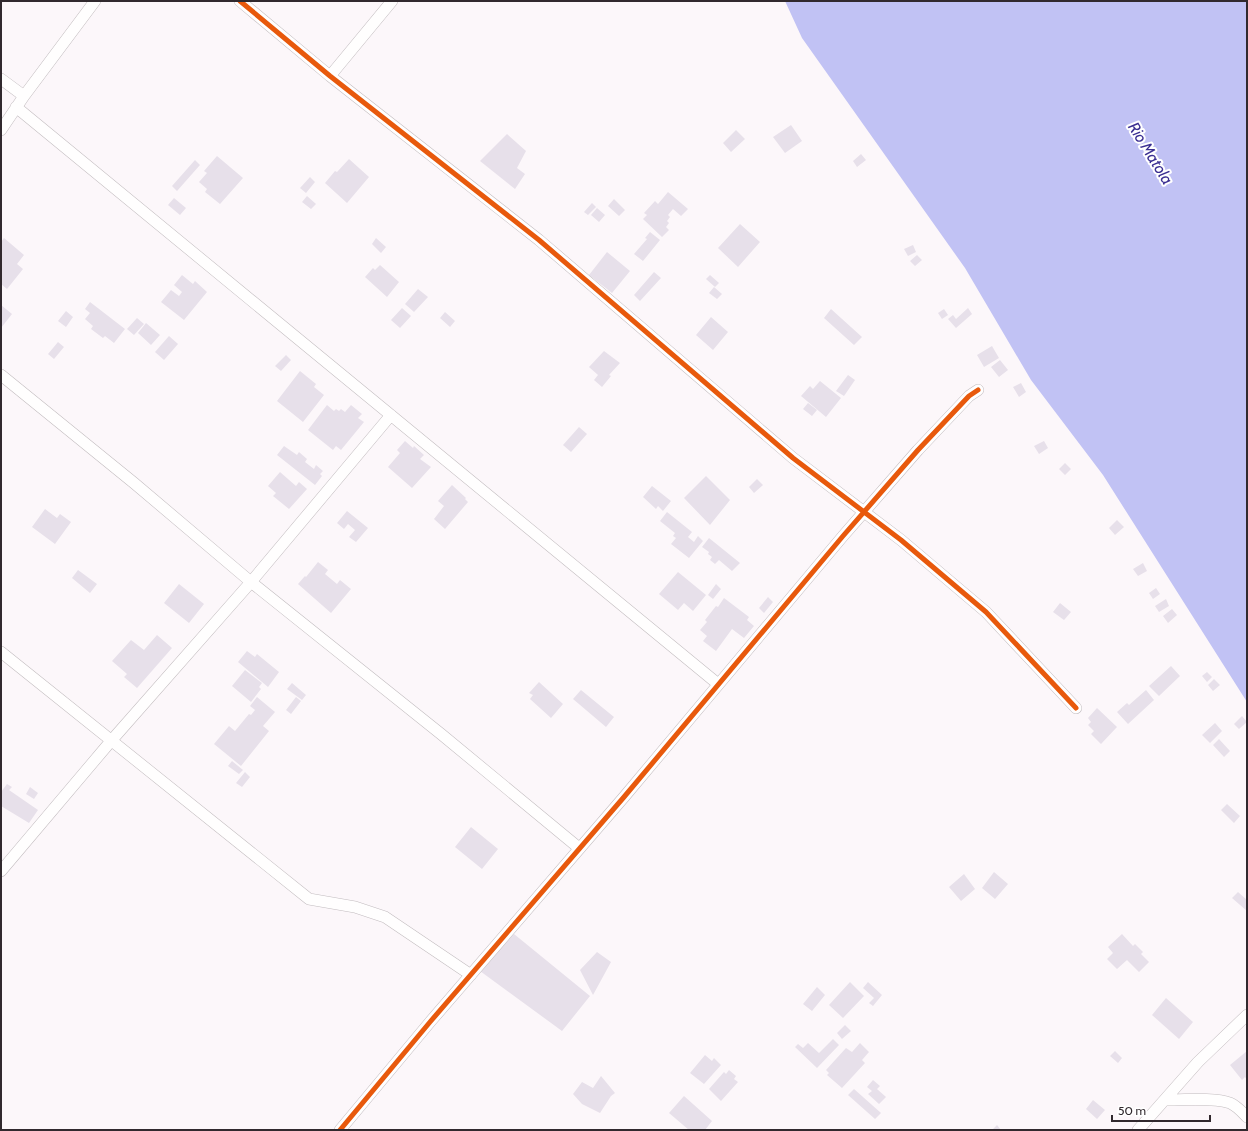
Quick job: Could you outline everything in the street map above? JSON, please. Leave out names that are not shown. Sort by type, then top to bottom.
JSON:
[{"type":"street","points":[[1,130],[24,96],[95,1]]},
{"type":"street","points":[[240,1],[330,76],[539,240],[793,458],[901,540],[986,612],[1076,708]]},
{"type":"street","points":[[330,76],[392,1]]},
{"type":"street","points":[[1,79],[24,96]]},
{"type":"street","points":[[16,107],[718,684]]},
{"type":"street","points":[[1,375],[134,483],[251,582],[441,734],[579,848]]},
{"type":"street","points":[[340,1130],[864,511],[918,450],[969,396],[978,390]]},
{"type":"street","points":[[1,871],[111,741],[251,582],[391,415]]},
{"type":"street","points":[[1,652],[310,899],[355,907],[385,917],[471,975]]},
{"type":"street","points":[[1138,1130],[1198,1062],[1247,1015]]},
{"type":"street","points":[[1165,1100],[1222,1100],[1240,1109],[1247,1117]]},
{"type":"water","name":"Rio Matola","points":[[785,1],[1247,1],[1247,702],[1103,475],[1031,380],[965,268],[802,38]]},
{"type":"building","points":[[791,125],[802,141],[785,153],[773,137]]},
{"type":"building","points":[[736,130],[745,139],[731,152],[723,143]]},
{"type":"building","points":[[507,134],[526,151],[517,168],[525,174],[515,189],[480,161]]},
{"type":"building","points":[[861,154],[866,160],[857,167],[853,161]]},
{"type":"building","points":[[217,156],[243,178],[220,204],[205,192],[207,189],[199,182],[207,173],[204,171]]},
{"type":"building","points":[[349,159],[369,177],[347,203],[325,183],[335,171],[337,172]]},
{"type":"building","points":[[195,160],[200,165],[177,191],[172,186]]},
{"type":"building","points":[[310,177],[315,182],[306,193],[300,188]]},
{"type":"building","points":[[668,192],[688,209],[681,216],[673,209],[668,215],[670,217],[667,221],[669,223],[666,227],[669,230],[662,237],[643,219],[647,215],[644,213],[655,201],[658,204]]},
{"type":"building","points":[[307,196],[316,204],[311,209],[302,202]]},
{"type":"building","points":[[174,198],[186,208],[180,215],[168,205]]},
{"type":"building","points":[[614,199],[625,210],[619,216],[608,206]]},
{"type":"building","points":[[592,203],[596,207],[588,215],[584,212]]},
{"type":"building","points":[[597,208],[605,215],[599,222],[591,215]]},
{"type":"building","points":[[740,224],[760,242],[738,267],[718,248]]},
{"type":"building","points":[[650,232],[660,240],[643,261],[634,254],[647,239],[645,238]]},
{"type":"building","points":[[4,238],[24,255],[17,264],[23,269],[7,289],[1,284],[1,242]]},
{"type":"building","points":[[376,238],[386,247],[381,253],[372,244]]},
{"type":"building","points":[[913,245],[916,252],[908,256],[904,249]]},
{"type":"building","points":[[607,252],[630,271],[612,293],[589,275]]},
{"type":"building","points":[[917,255],[922,260],[915,266],[910,261]]},
{"type":"building","points":[[380,265],[399,282],[387,297],[365,277],[373,268],[375,270]]},
{"type":"building","points":[[654,272],[661,278],[640,301],[634,295]]},
{"type":"building","points":[[182,275],[193,284],[195,281],[207,292],[184,320],[161,302],[171,290],[179,296],[182,292],[174,285]]},
{"type":"building","points":[[710,275],[719,283],[715,287],[706,279]]},
{"type":"building","points":[[714,287],[722,294],[717,299],[709,293]]},
{"type":"building","points":[[418,289],[428,297],[414,312],[405,304]]},
{"type":"building","points":[[90,302],[125,329],[114,343],[105,336],[103,338],[91,329],[93,326],[85,319],[90,313],[85,309]]},
{"type":"building","points":[[1,305],[12,314],[1,328]]},
{"type":"building","points":[[402,308],[411,316],[400,328],[391,320]]},
{"type":"building","points":[[968,308],[972,314],[956,328],[948,319],[953,315],[956,319]]},
{"type":"building","points":[[831,309],[862,337],[854,345],[824,318]]},
{"type":"building","points":[[944,309],[948,315],[942,319],[938,313]]},
{"type":"building","points":[[66,311],[73,317],[66,327],[58,321]]},
{"type":"building","points":[[445,312],[455,321],[450,327],[440,318]]},
{"type":"building","points":[[711,317],[728,332],[713,350],[696,335]]},
{"type":"building","points":[[137,318],[144,324],[134,335],[127,329]]},
{"type":"building","points":[[146,323],[160,335],[151,345],[138,333]]},
{"type":"building","points":[[169,336],[178,344],[164,360],[155,352]]},
{"type":"building","points":[[58,342],[64,347],[54,359],[48,354]]},
{"type":"building","points":[[992,346],[999,358],[984,367],[977,355]]},
{"type":"building","points":[[604,351],[620,363],[609,375],[611,376],[602,387],[594,380],[598,375],[589,367]]},
{"type":"building","points":[[286,355],[291,360],[281,371],[275,366]]},
{"type":"building","points":[[1000,360],[1008,370],[999,377],[991,367]]},
{"type":"building","points":[[300,371],[316,384],[314,387],[324,395],[303,422],[277,401]]},
{"type":"building","points":[[848,375],[855,380],[844,396],[836,391]]},
{"type":"building","points":[[820,381],[841,398],[826,417],[801,396],[810,386],[813,389]]},
{"type":"building","points":[[1021,383],[1026,392],[1019,397],[1013,387]]},
{"type":"building","points":[[808,403],[817,410],[812,416],[803,409]]},
{"type":"building","points":[[327,405],[334,411],[336,409],[339,411],[341,409],[345,412],[351,405],[362,414],[358,418],[364,422],[341,450],[336,446],[333,450],[308,430]]},
{"type":"building","points":[[579,427],[587,434],[571,452],[563,445]]},
{"type":"building","points":[[405,441],[413,448],[414,446],[424,455],[420,459],[431,467],[412,488],[388,467],[400,453],[397,450]]},
{"type":"building","points":[[1044,441],[1048,448],[1039,454],[1034,446]]},
{"type":"building","points":[[284,446],[297,455],[299,452],[307,459],[305,462],[314,469],[316,465],[323,471],[320,474],[322,476],[315,485],[277,455]]},
{"type":"building","points":[[1065,463],[1071,469],[1065,475],[1059,469]]},
{"type":"building","points":[[280,472],[296,486],[299,482],[307,489],[289,509],[273,496],[276,493],[268,486]]},
{"type":"building","points":[[706,476],[730,500],[710,525],[684,498]]},
{"type":"building","points":[[757,479],[763,485],[754,493],[749,487]]},
{"type":"building","points":[[452,485],[466,498],[465,499],[468,502],[445,529],[434,519],[444,506],[438,501]]},
{"type":"building","points":[[652,486],[671,501],[663,511],[658,506],[656,509],[643,497]]},
{"type":"building","points":[[45,509],[57,518],[60,514],[71,522],[55,544],[32,527]]},
{"type":"building","points":[[347,511],[368,528],[356,542],[349,537],[355,530],[348,524],[344,529],[337,523]]},
{"type":"building","points":[[667,512],[692,532],[688,537],[694,542],[698,536],[703,541],[689,558],[671,544],[676,538],[673,536],[675,533],[660,521]]},
{"type":"building","points":[[1117,520],[1124,527],[1115,535],[1109,528]]},
{"type":"building","points":[[709,538],[740,563],[732,571],[719,560],[715,564],[710,560],[712,557],[708,554],[709,552],[702,547]]},
{"type":"building","points":[[318,562],[328,570],[325,574],[337,584],[340,580],[351,589],[331,613],[298,584],[305,576],[306,577]]},
{"type":"building","points":[[1143,563],[1147,571],[1138,576],[1133,569]]},
{"type":"building","points":[[78,570],[97,584],[90,593],[72,578]]},
{"type":"building","points":[[678,572],[706,595],[693,611],[684,603],[678,610],[659,594]]},
{"type":"building","points":[[179,584],[204,604],[189,623],[164,603]]},
{"type":"building","points":[[716,584],[721,589],[713,599],[708,595]]},
{"type":"building","points":[[1156,588],[1160,594],[1153,599],[1149,593]]},
{"type":"building","points":[[768,597],[773,602],[764,613],[759,608]]},
{"type":"building","points":[[724,598],[749,617],[747,620],[754,626],[744,638],[732,629],[716,651],[703,641],[707,636],[700,630],[707,622],[705,620],[716,606],[718,607]]},
{"type":"building","points":[[1166,599],[1169,606],[1159,612],[1155,606]]},
{"type":"building","points":[[1060,603],[1071,612],[1064,620],[1053,612]]},
{"type":"building","points":[[1172,609],[1177,615],[1168,623],[1163,616]]},
{"type":"building","points":[[157,635],[172,648],[137,688],[124,677],[127,674],[112,661],[131,640],[144,650]]},
{"type":"building","points":[[247,651],[255,657],[257,654],[279,672],[268,687],[238,662]]},
{"type":"building","points":[[1171,666],[1180,676],[1159,696],[1149,686]]},
{"type":"building","points":[[245,670],[262,683],[259,687],[261,689],[251,702],[232,686]]},
{"type":"building","points":[[1207,672],[1212,677],[1207,682],[1202,676]]},
{"type":"building","points":[[1214,679],[1220,685],[1213,691],[1208,685]]},
{"type":"building","points":[[539,682],[563,704],[551,718],[530,699],[533,695],[529,693]]},
{"type":"building","points":[[292,683],[306,695],[302,700],[287,689]]},
{"type":"building","points":[[581,690],[614,717],[606,727],[573,699]]},
{"type":"building","points":[[1146,690],[1154,700],[1128,724],[1117,712],[1127,703],[1129,705]]},
{"type":"building","points":[[257,697],[275,712],[263,726],[269,731],[241,766],[214,744],[229,726],[235,731],[249,714],[251,715],[255,710],[250,706]]},
{"type":"building","points":[[296,697],[301,701],[291,714],[286,710]]},
{"type":"building","points":[[1097,708],[1117,727],[1101,744],[1091,734],[1094,731],[1088,725],[1091,722],[1088,718]]},
{"type":"building","points":[[1242,716],[1247,722],[1239,729],[1234,724]]},
{"type":"building","points":[[1215,723],[1222,731],[1210,743],[1202,735]]},
{"type":"building","points":[[1219,739],[1230,751],[1224,757],[1213,745]]},
{"type":"building","points":[[232,761],[243,770],[239,774],[228,766]]},
{"type":"building","points":[[245,772],[250,777],[242,787],[236,783]]},
{"type":"building","points":[[7,784],[12,787],[9,790],[38,810],[29,823],[1,806],[1,792]]},
{"type":"building","points":[[30,787],[38,793],[34,799],[26,794]]},
{"type":"building","points":[[1227,804],[1240,816],[1234,823],[1221,810]]},
{"type":"building","points":[[471,827],[498,849],[482,869],[455,847]]},
{"type":"building","points":[[994,872],[1008,884],[995,899],[982,888]]},
{"type":"building","points":[[964,874],[975,889],[961,901],[949,887]]},
{"type":"building","points":[[1238,892],[1247,900],[1247,911],[1232,898]]},
{"type":"building","points":[[514,934],[590,996],[562,1031],[480,971]]},
{"type":"building","points":[[1122,934],[1133,946],[1135,944],[1143,952],[1141,954],[1149,962],[1139,972],[1127,960],[1117,969],[1107,959],[1113,953],[1108,947]]},
{"type":"building","points":[[597,952],[611,962],[593,995],[580,970]]},
{"type":"building","points":[[850,982],[864,996],[843,1018],[829,1005]]},
{"type":"building","points":[[868,982],[882,995],[873,1006],[869,1003],[874,998],[863,988]]},
{"type":"building","points":[[817,987],[825,995],[812,1011],[803,1004]]},
{"type":"building","points":[[1166,998],[1193,1022],[1179,1039],[1152,1015]]},
{"type":"building","points":[[845,1025],[851,1031],[842,1039],[837,1033]]},
{"type":"building","points":[[833,1039],[839,1045],[817,1068],[795,1047],[798,1044],[803,1048],[808,1043],[819,1053]]},
{"type":"building","points":[[860,1043],[869,1052],[862,1060],[865,1063],[842,1088],[827,1075],[829,1073],[826,1070],[846,1048],[852,1052]]},
{"type":"building","points":[[1115,1051],[1122,1058],[1118,1063],[1110,1056]]},
{"type":"building","points":[[1247,1051],[1247,1080],[1245,1077],[1242,1080],[1230,1065]]},
{"type":"building","points":[[705,1055],[712,1061],[714,1058],[721,1065],[704,1084],[690,1073]]},
{"type":"building","points":[[729,1070],[736,1076],[734,1079],[738,1082],[721,1101],[709,1089],[724,1072],[726,1074]]},
{"type":"building","points":[[601,1076],[615,1093],[611,1096],[600,1113],[582,1104],[573,1094],[582,1082],[593,1088]]},
{"type":"building","points":[[873,1080],[880,1086],[877,1089],[886,1097],[879,1104],[868,1094],[872,1091],[867,1087]]},
{"type":"building","points":[[854,1089],[881,1113],[875,1119],[848,1095]]},
{"type":"building","points":[[684,1096],[712,1121],[705,1130],[689,1130],[669,1113]]},
{"type":"building","points":[[1093,1100],[1105,1110],[1097,1119],[1086,1109]]},
{"type":"building","points":[[997,1125],[1001,1130],[992,1130]]},
{"type":"cycle path","points":[[240,1],[330,76],[539,240],[793,458],[901,540],[986,612],[1076,708]]},
{"type":"cycle path","points":[[340,1130],[430,1022],[624,797],[843,536],[918,450],[969,396],[978,390]]}]
